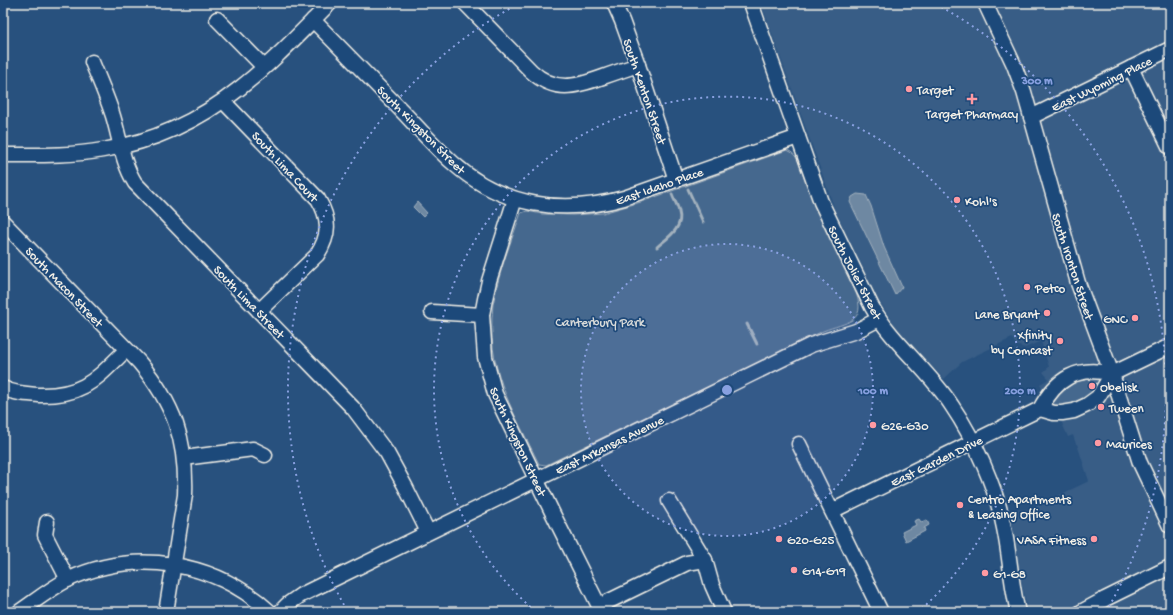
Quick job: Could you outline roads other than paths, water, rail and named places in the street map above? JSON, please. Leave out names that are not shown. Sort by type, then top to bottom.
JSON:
[{"type":"street","points":[[3,155],[64,154],[97,151],[151,138],[171,130],[195,118],[223,101],[239,89],[330,3]]},
{"type":"street","points":[[465,3],[531,71],[553,85],[569,87],[584,84],[638,65]]},
{"type":"street","name":"South Kenton Street","points":[[614,3],[638,65],[676,180]]},
{"type":"street","name":"South Joliet Street","points":[[751,3],[821,202],[879,319],[900,346],[945,395],[972,442],[989,480],[1001,513],[1018,612]]},
{"type":"street","name":"South Ironton Street","points":[[985,3],[1014,65],[1031,117],[1073,268],[1112,374],[1138,459],[1170,526]]},
{"type":"street","points":[[217,19],[264,67]]},
{"type":"street","name":"South Kingston Street","points":[[313,20],[453,163],[482,184],[515,199],[489,281],[482,316],[485,357],[495,394],[601,609]]},
{"type":"street","name":"East Wyoming Place","points":[[1031,117],[1170,49]]},
{"type":"street","name":"South Lima Street","points":[[92,62],[113,116],[129,173],[135,183],[340,394],[365,422],[387,453],[428,532]]},
{"type":"street","points":[[1131,68],[1170,148]]},
{"type":"street","name":"South Lima Court","points":[[223,101],[318,198],[324,208],[326,217],[326,237],[317,255],[259,311]]},
{"type":"street","name":"East Idaho Place","points":[[515,199],[545,206],[563,207],[599,205],[624,198],[798,138]]},
{"type":"street","name":"South Macon Street","points":[[3,222],[152,379],[165,398],[177,424],[184,458],[186,478],[185,495],[166,612]]},
{"type":"street","points":[[432,312],[482,316]]},
{"type":"street","name":"East Arkansas Avenue","points":[[280,612],[301,595],[536,479],[811,345],[856,331],[879,319]]},
{"type":"street","points":[[1112,374],[1099,371],[1090,371],[1078,373],[1069,377],[1053,388],[1040,409],[1054,413],[1062,413],[1074,411],[1087,405],[1098,397],[1112,374],[1170,346]]},
{"type":"street","points":[[3,388],[22,394],[51,395],[75,391],[94,381],[126,350]]},
{"type":"street","name":"East Garden Drive","points":[[832,511],[1040,409]]},
{"type":"street","points":[[799,444],[881,612]]},
{"type":"street","points":[[184,458],[253,449],[265,455]]},
{"type":"street","points":[[668,501],[705,560],[712,585],[724,612]]},
{"type":"street","points":[[47,522],[45,535],[68,580]]},
{"type":"street","points":[[601,609],[687,563],[705,560]]},
{"type":"street","points":[[19,612],[51,589],[68,580],[97,569],[139,562],[174,564],[195,569],[230,583],[246,592],[270,612]]},
{"type":"street","points":[[1081,612],[1170,568]]},
{"type":"waterway","points":[[688,189],[703,222]]},
{"type":"waterway","points":[[657,247],[674,232],[679,223],[680,218],[672,194]]},
{"type":"waterway","points":[[747,324],[757,344]]},
{"type":"place","name":"Target","points":[[909,89]]},
{"type":"place","name":"Target Pharmacy","points":[[972,99]]},
{"type":"place","name":"Kohl's","points":[[957,200]]},
{"type":"place","name":"Petco","points":[[1027,287]]},
{"type":"place","name":"Lane Bryant","points":[[1047,313]]},
{"type":"place","name":"GNC","points":[[1135,318]]},
{"type":"place","name":"Xfinity by Comcast","points":[[1060,341]]},
{"type":"place","name":"Obelisk","points":[[1092,386]]},
{"type":"place","name":"Tween","points":[[1101,407]]},
{"type":"place","name":"G26-G30","points":[[873,425]]},
{"type":"place","name":"Maurices","points":[[1098,443]]},
{"type":"place","name":"Centro Apartments & Leasing Office","points":[[960,505]]},
{"type":"place","name":"G20-G25","points":[[779,539]]},
{"type":"place","name":"VASA Fitness","points":[[1094,539]]},
{"type":"place","name":"G14-G19","points":[[794,570]]},
{"type":"place","name":"G1-G8","points":[[985,573]]},
{"type":"park label","name":"Canterbury Park","points":[[600,321]]}]
